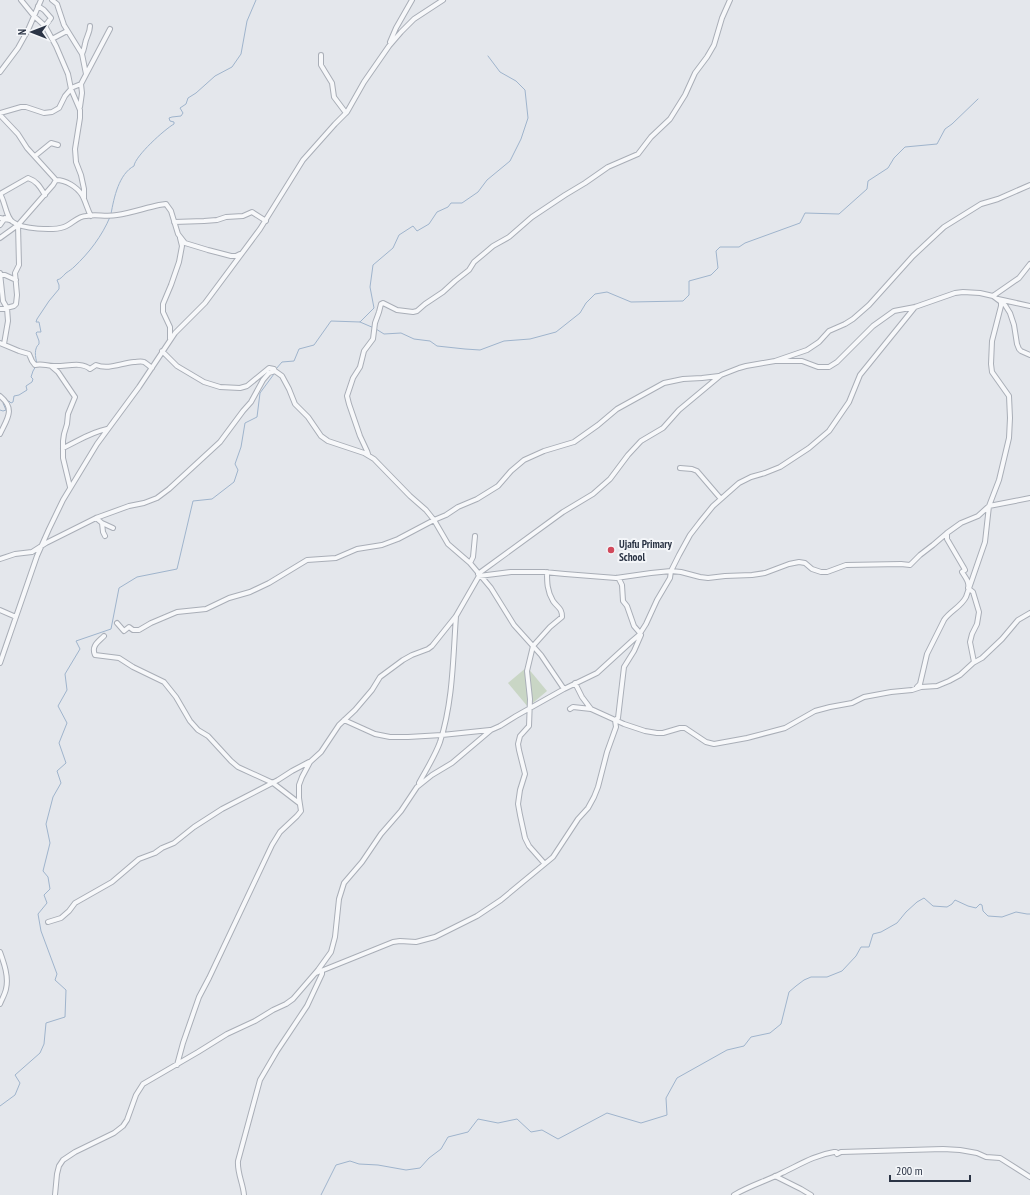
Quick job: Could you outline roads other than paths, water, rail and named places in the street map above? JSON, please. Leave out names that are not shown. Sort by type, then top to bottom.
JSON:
[{"type":"street","points":[[22,0],[34,16],[45,26],[52,39],[64,63],[71,89],[80,110]]},
{"type":"street","points":[[0,72],[18,48],[28,30],[41,0]]},
{"type":"street","points":[[52,0],[57,4],[67,31],[82,54],[86,74]]},
{"type":"street","points":[[389,46],[396,28],[412,0]]},
{"type":"street","points":[[0,662],[42,545],[55,516],[70,487],[107,429],[139,387],[170,339],[205,302],[266,221],[303,160],[346,113],[364,82],[389,46],[414,19],[443,0]]},
{"type":"street","points":[[368,454],[347,401],[347,393],[360,366],[364,351],[373,339],[374,323],[381,304],[382,303],[397,310],[417,311],[469,270],[477,260],[493,246],[509,238],[532,217],[608,167],[638,154],[647,142],[670,119],[685,95],[695,73],[714,45],[722,18],[730,0]]},
{"type":"street","points":[[38,6],[51,18],[45,26]]},
{"type":"street","points":[[82,54],[89,36],[90,26]]},
{"type":"street","points":[[91,216],[86,207],[81,175],[76,162],[75,148],[80,118],[82,93],[81,84],[110,29]]},
{"type":"street","points":[[52,39],[67,31]]},
{"type":"street","points":[[320,55],[321,65],[332,83],[334,97],[346,113]]},
{"type":"street","points":[[81,84],[71,89],[65,96],[59,108],[52,112],[44,113],[26,107],[20,107],[1,117],[18,134],[56,180],[64,181],[70,184],[78,190],[84,198]]},
{"type":"street","points":[[35,156],[51,143],[58,145]]},
{"type":"street","points":[[10,220],[3,198],[0,194],[28,178],[34,180],[40,186],[45,195]]},
{"type":"street","points":[[0,238],[18,225],[45,195],[56,180]]},
{"type":"street","points":[[117,623],[125,631],[129,627],[138,631],[177,612],[204,610],[229,598],[250,592],[307,560],[336,558],[357,549],[385,544],[398,539],[446,515],[458,507],[473,502],[498,486],[511,471],[524,460],[544,451],[574,442],[598,425],[616,409],[664,384],[683,379],[721,375],[746,366],[775,361],[808,350],[830,331],[853,319],[869,305],[914,256],[944,227],[981,204],[1003,197],[1030,185]]},
{"type":"street","points":[[0,225],[2,218],[10,220],[18,225],[37,228],[63,228],[85,216],[115,215],[166,204],[182,242],[179,262],[163,304],[163,312],[170,327],[170,339]]},
{"type":"street","points":[[174,222],[217,220],[226,217],[243,216],[252,212],[266,221]]},
{"type":"street","points":[[0,309],[14,306],[16,304],[17,295],[15,273],[19,266],[18,225]]},
{"type":"street","points":[[180,237],[185,243],[208,250],[234,256],[242,252]]},
{"type":"street","points":[[993,296],[1019,278],[1030,264]]},
{"type":"street","points":[[16,280],[0,274],[3,301],[7,308],[8,321],[2,343],[29,354],[35,365],[41,363],[51,366],[86,365],[90,368],[96,365],[108,367],[126,363],[142,362],[152,368]]},
{"type":"street","points":[[775,361],[804,361],[823,368],[832,366],[873,326],[894,311],[915,307],[959,292],[980,293],[993,296],[1005,305],[1010,313],[1014,325],[1016,344],[1021,351],[1030,355]]},
{"type":"street","points":[[999,300],[1030,306]]},
{"type":"street","points":[[917,688],[920,684],[928,654],[944,620],[947,615],[962,603],[985,542],[989,506],[1001,473],[1009,438],[1009,396],[992,372],[990,364],[991,350],[1001,306],[999,300]]},
{"type":"street","points":[[55,1195],[57,1174],[59,1166],[63,1160],[75,1152],[114,1133],[123,1126],[127,1120],[133,1100],[140,1087],[227,1034],[255,1021],[289,1002],[326,960],[333,946],[344,883],[362,862],[377,839],[401,812],[410,795],[418,786],[452,763],[491,730],[601,670],[640,633],[670,578],[671,571],[686,542],[709,512],[735,486],[757,474],[773,470],[780,466],[810,447],[829,431],[849,402],[860,375],[915,307]]},
{"type":"street","points":[[162,351],[177,366],[204,382],[220,387],[244,388],[269,368],[274,369],[282,376],[295,404],[308,417],[321,436],[328,441],[368,454],[426,510],[434,520],[448,544],[470,563],[493,592],[514,625],[534,646],[564,689]]},
{"type":"street","points":[[51,366],[58,372],[75,398],[68,414],[63,441],[63,458],[70,487]]},
{"type":"street","points":[[0,559],[15,554],[32,552],[42,545],[96,518],[129,506],[152,500],[169,489],[220,442],[251,402],[260,383],[269,373],[275,371]]},
{"type":"street","points":[[48,922],[61,918],[69,911],[75,902],[112,882],[139,859],[155,853],[176,842],[194,827],[222,809],[310,762],[321,752],[339,725],[355,710],[372,690],[380,677],[403,660],[430,648],[442,635],[456,616],[479,575],[563,512],[593,494],[610,479],[614,471],[639,443],[663,428],[679,410],[721,375]]},
{"type":"street","points":[[0,396],[7,402],[10,413],[0,434]]},
{"type":"street","points":[[63,448],[87,435],[107,429]]},
{"type":"street","points":[[680,468],[698,471],[721,499]]},
{"type":"street","points":[[479,575],[511,572],[547,572],[616,578],[671,571],[708,578],[763,573],[799,562],[804,562],[814,570],[821,572],[827,572],[849,564],[910,565],[947,533],[961,523],[978,516],[989,506],[1030,498]]},
{"type":"street","points":[[96,518],[102,523],[113,528]]},
{"type":"street","points":[[102,523],[105,536]]},
{"type":"street","points":[[947,533],[947,538],[964,568],[962,572],[969,585],[968,588],[973,592],[979,612],[977,624],[970,642],[974,662]]},
{"type":"street","points":[[470,563],[473,556],[475,536]]},
{"type":"street","points":[[544,864],[529,846],[525,838],[518,809],[520,790],[525,774],[518,742],[520,736],[529,727],[530,699],[526,671],[534,646],[550,627],[562,618],[561,610],[553,600],[547,588],[547,572]]},
{"type":"street","points":[[616,578],[622,585],[623,601],[627,606],[634,626],[640,633]]},
{"type":"street","points":[[0,610],[16,617]]},
{"type":"street","points":[[570,709],[591,709],[632,727],[657,734],[685,728],[706,742],[714,744],[747,738],[785,728],[812,712],[822,709],[852,703],[866,697],[891,692],[937,686],[951,680],[960,675],[974,662],[982,658],[996,646],[1018,620],[1030,613]]},
{"type":"street","points":[[418,786],[442,735],[451,687],[456,616]]},
{"type":"street","points":[[314,975],[397,941],[416,942],[437,936],[481,914],[538,870],[555,854],[577,821],[588,808],[594,797],[616,727],[615,720],[618,718],[625,665],[634,651],[643,627]]},
{"type":"street","points":[[104,636],[94,647],[95,655],[119,658],[133,667],[164,682],[176,697],[190,721],[198,730],[208,736],[231,761],[238,767],[273,783],[299,803]]},
{"type":"street","points":[[575,683],[582,697],[591,709]]},
{"type":"street","points":[[344,720],[369,732],[382,736],[408,737],[491,730]]},
{"type":"street","points":[[176,1065],[200,992],[209,978],[243,904],[276,837],[282,829],[295,819],[301,811],[299,803],[300,781],[310,762]]},
{"type":"street","points":[[0,952],[6,972],[7,985],[0,1004]]},
{"type":"street","points":[[244,1195],[244,1188],[238,1169],[238,1161],[258,1086],[268,1065],[307,1006],[322,971]]},
{"type":"street","points":[[734,1195],[804,1162],[836,1152],[837,1154],[841,1152],[943,1149],[960,1150],[977,1153],[986,1157],[1000,1158],[1030,1177]]},
{"type":"street","points":[[775,1176],[811,1195]]},
{"type":"waterway","points":[[111,214],[116,193],[124,174],[134,166],[139,156],[164,131],[174,124],[174,122],[170,121],[169,118],[181,116],[183,113],[180,108],[186,104],[188,98],[215,76],[232,67],[241,54],[247,21],[256,0]]},
{"type":"waterway","points":[[276,369],[282,362],[294,361],[299,349],[314,345],[331,321],[360,322],[374,308],[370,287],[373,265],[393,248],[399,235],[413,226],[417,231],[429,224],[437,212],[448,207],[451,203],[462,203],[478,192],[487,180],[510,161],[521,139],[528,118],[525,90],[516,81],[500,72],[488,56]]},
{"type":"waterway","points":[[376,329],[384,334],[401,333],[414,339],[430,341],[437,346],[480,350],[504,341],[530,339],[556,332],[580,313],[586,303],[595,294],[607,292],[631,302],[683,301],[689,295],[689,281],[711,275],[718,268],[716,251],[720,247],[739,247],[745,243],[800,223],[805,213],[839,214],[867,189],[868,181],[888,168],[894,158],[905,147],[937,144],[945,129],[978,99]]},
{"type":"waterway","points":[[37,363],[35,353],[39,341],[36,333],[41,332],[39,322],[36,322],[37,319],[59,289],[57,280],[80,262],[99,237],[110,217]]},
{"type":"waterway","points":[[360,322],[374,328]]},
{"type":"waterway","points":[[7,402],[13,402],[14,396],[27,390],[26,386],[32,382],[33,379],[31,377],[36,366]]},
{"type":"waterway","points":[[0,1106],[15,1095],[20,1083],[15,1075],[40,1053],[44,1044],[46,1023],[65,1017],[66,990],[55,980],[57,974],[41,931],[38,914],[47,903],[44,895],[50,889],[48,877],[43,871],[50,843],[46,824],[53,797],[61,783],[57,771],[66,763],[59,743],[67,723],[58,706],[67,690],[65,674],[80,649],[76,641],[111,629],[119,588],[137,577],[177,569],[193,501],[212,499],[234,482],[238,470],[235,464],[241,447],[245,423],[257,417],[260,393],[274,374]]},
{"type":"waterway","points":[[0,410],[6,410],[3,403],[4,402]]},
{"type":"waterway","points":[[321,1195],[336,1165],[350,1161],[359,1164],[378,1165],[406,1170],[420,1168],[429,1158],[441,1149],[448,1137],[468,1132],[478,1119],[498,1123],[517,1119],[531,1132],[542,1130],[558,1139],[607,1113],[641,1123],[667,1115],[666,1098],[677,1078],[727,1050],[744,1046],[751,1037],[770,1033],[781,1024],[789,992],[804,980],[811,977],[827,977],[842,971],[856,956],[861,947],[869,947],[873,934],[881,932],[897,923],[906,912],[924,898],[933,906],[947,907],[955,900],[976,908],[980,904],[982,905],[983,911],[988,916],[1002,917],[1016,912],[1030,914]]},
{"type":"place","name":"Ujafu Primary School","points":[[611,550]]}]
